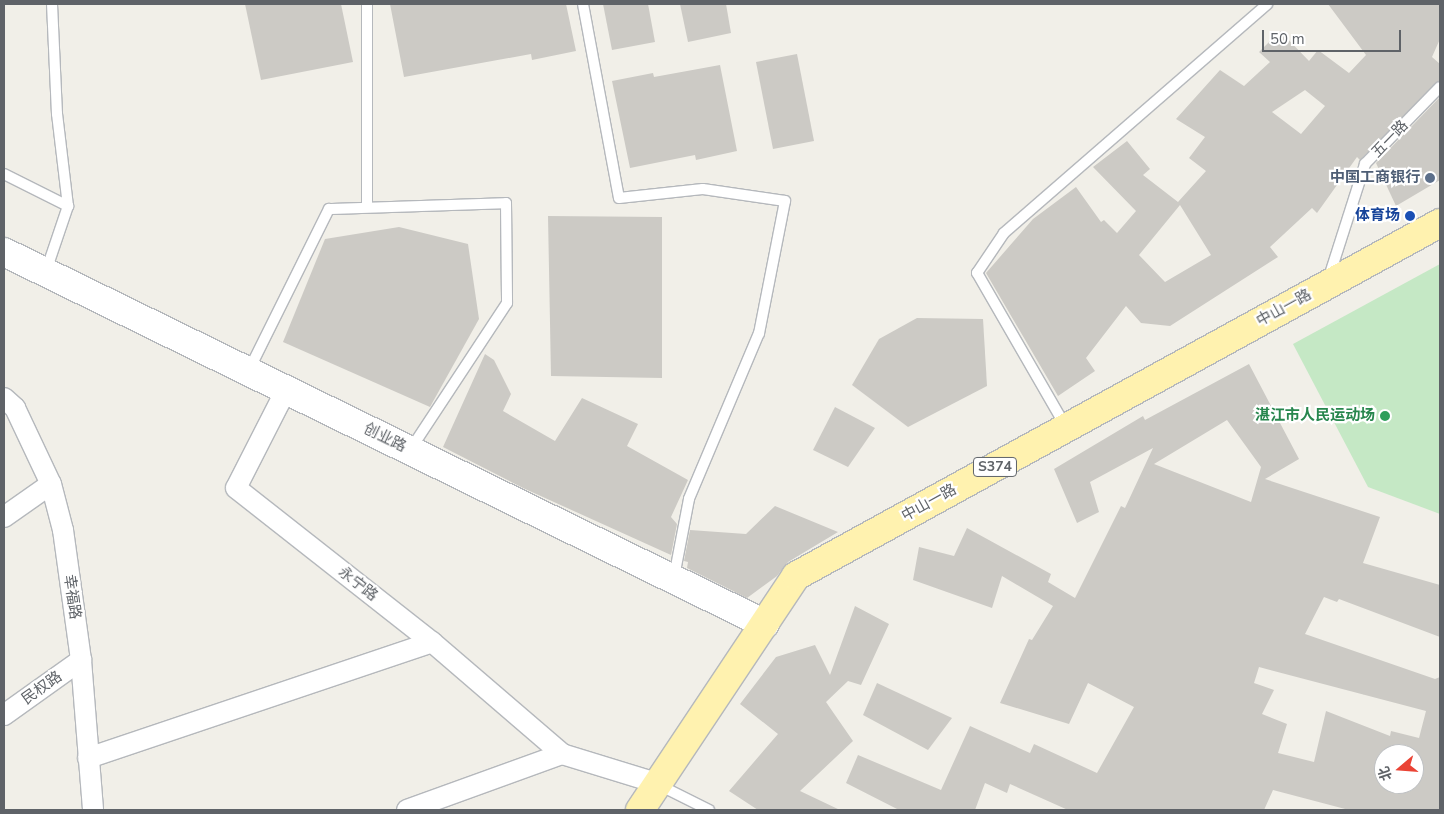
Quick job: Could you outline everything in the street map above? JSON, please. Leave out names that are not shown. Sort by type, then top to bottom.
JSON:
[{"type":"main road","name":"中山一路","points":[[640,810],[656,783],[796,576],[1440,223]]},
{"type":"street","name":"创业路","points":[[4,252],[765,624]]},
{"type":"street","name":"永宁路","points":[[286,390],[236,488],[432,642],[562,754]]},
{"type":"street","name":"幸福路","points":[[4,398],[15,408],[51,484],[63,530],[81,660],[93,810]]},
{"type":"street","points":[[4,517],[51,484]]},
{"type":"street","points":[[88,758],[432,642]]},
{"type":"street","name":"民权路","points":[[4,715],[81,660]]},
{"type":"street","points":[[407,810],[562,754],[656,783]]},
{"type":"lane","points":[[46,272],[68,206],[57,114],[52,4]]},
{"type":"lane","points":[[367,4],[367,208]]},
{"type":"lane","points":[[583,4],[619,198],[703,189],[785,201],[759,333],[719,433],[689,499],[674,579]]},
{"type":"lane","points":[[1066,428],[977,273],[1004,233],[1267,4]]},
{"type":"lane","name":"五一路","points":[[1327,285],[1365,164],[1440,87]]},
{"type":"lane","points":[[4,174],[68,206]]},
{"type":"lane","points":[[248,371],[329,208],[506,203],[508,303],[410,450]]},
{"type":"lane","points":[[656,783],[710,810]]},
{"type":"green space","name":"湛江市人民运动场","points":[[1440,264],[1440,514],[1368,487],[1293,344]]},
{"type":"building","points":[[245,4],[341,4],[353,62],[261,80]]},
{"type":"building","points":[[390,4],[566,4],[576,51],[532,60],[531,54],[404,77]]},
{"type":"building","points":[[603,4],[648,4],[655,42],[612,50]]},
{"type":"building","points":[[680,4],[726,4],[731,33],[688,42]]},
{"type":"building","points":[[1328,4],[1440,4],[1440,39],[1432,57],[1440,64],[1440,80],[1360,160],[1357,157],[1317,213],[1312,208],[1270,247],[1278,257],[1170,326],[1141,323],[1126,306],[1086,358],[1095,371],[1058,396],[986,273],[1033,219],[1076,187],[1101,222],[1104,220],[1117,233],[1136,211],[1093,167],[1127,141],[1150,169],[1143,175],[1178,202],[1206,171],[1189,158],[1205,137],[1176,119],[1220,70],[1244,86],[1270,62],[1259,52],[1280,31],[1309,61],[1318,50],[1349,73],[1366,55]],"holes":[[[1305,90],[1325,106],[1301,134],[1272,112]],[[1180,205],[1211,255],[1165,282],[1139,255]]]},
{"type":"building","points":[[797,54],[814,141],[773,149],[756,62]]},
{"type":"building","points":[[720,65],[737,151],[696,160],[695,155],[630,168],[612,81],[653,73],[654,77]]},
{"type":"building","points":[[1440,97],[1440,180],[1396,206],[1376,163]]},
{"type":"building","points":[[548,216],[662,217],[662,378],[551,376]]},
{"type":"building","points":[[399,227],[468,244],[479,319],[430,407],[283,342],[325,239]]},
{"type":"building","points":[[917,318],[983,319],[987,386],[908,427],[852,385],[879,339]]},
{"type":"building","points":[[485,354],[494,360],[511,394],[503,411],[555,441],[582,398],[638,424],[627,446],[688,480],[671,517],[677,524],[671,555],[523,488],[443,447]]},
{"type":"building","points":[[1249,364],[1299,459],[1265,479],[1380,517],[1363,563],[1440,585],[1440,637],[1339,599],[1337,602],[1324,597],[1305,634],[1435,679],[1440,677],[1440,810],[1349,810],[1273,790],[1264,810],[1068,810],[1010,784],[1007,793],[985,783],[975,810],[899,810],[846,783],[858,755],[941,790],[970,726],[1030,753],[1034,744],[1097,773],[1134,707],[1088,683],[1069,724],[1000,703],[1029,639],[1032,640],[1053,606],[1002,576],[992,608],[913,580],[919,547],[954,556],[967,528],[1051,574],[1048,582],[1075,598],[1121,506],[1125,508],[1153,448],[1090,482],[1099,512],[1077,523],[1054,469],[1143,416],[1145,420]],"holes":[[[1227,420],[1261,467],[1251,502],[1154,464]],[[1259,667],[1426,711],[1419,738],[1391,731],[1390,736],[1326,711],[1314,762],[1278,753],[1287,724],[1262,714],[1274,690],[1254,683]]]},
{"type":"building","points":[[835,407],[875,428],[848,467],[813,450]]},
{"type":"building","points":[[775,506],[838,532],[788,562],[777,576],[747,598],[687,568],[688,562],[684,561],[690,530],[746,534]]},
{"type":"building","points":[[855,606],[889,624],[861,685],[848,681],[826,702],[853,741],[800,791],[840,810],[758,810],[729,791],[778,734],[740,704],[776,657],[815,645],[830,675]]},
{"type":"building","points":[[877,683],[952,718],[928,750],[863,715]]},
{"type":"place","name":"中国工商银行","points":[[1430,178]]},
{"type":"place","name":"体育场","points":[[1410,216]]},
{"type":"place","name":"湛江市人民运动场","points":[[1385,416]]}]
